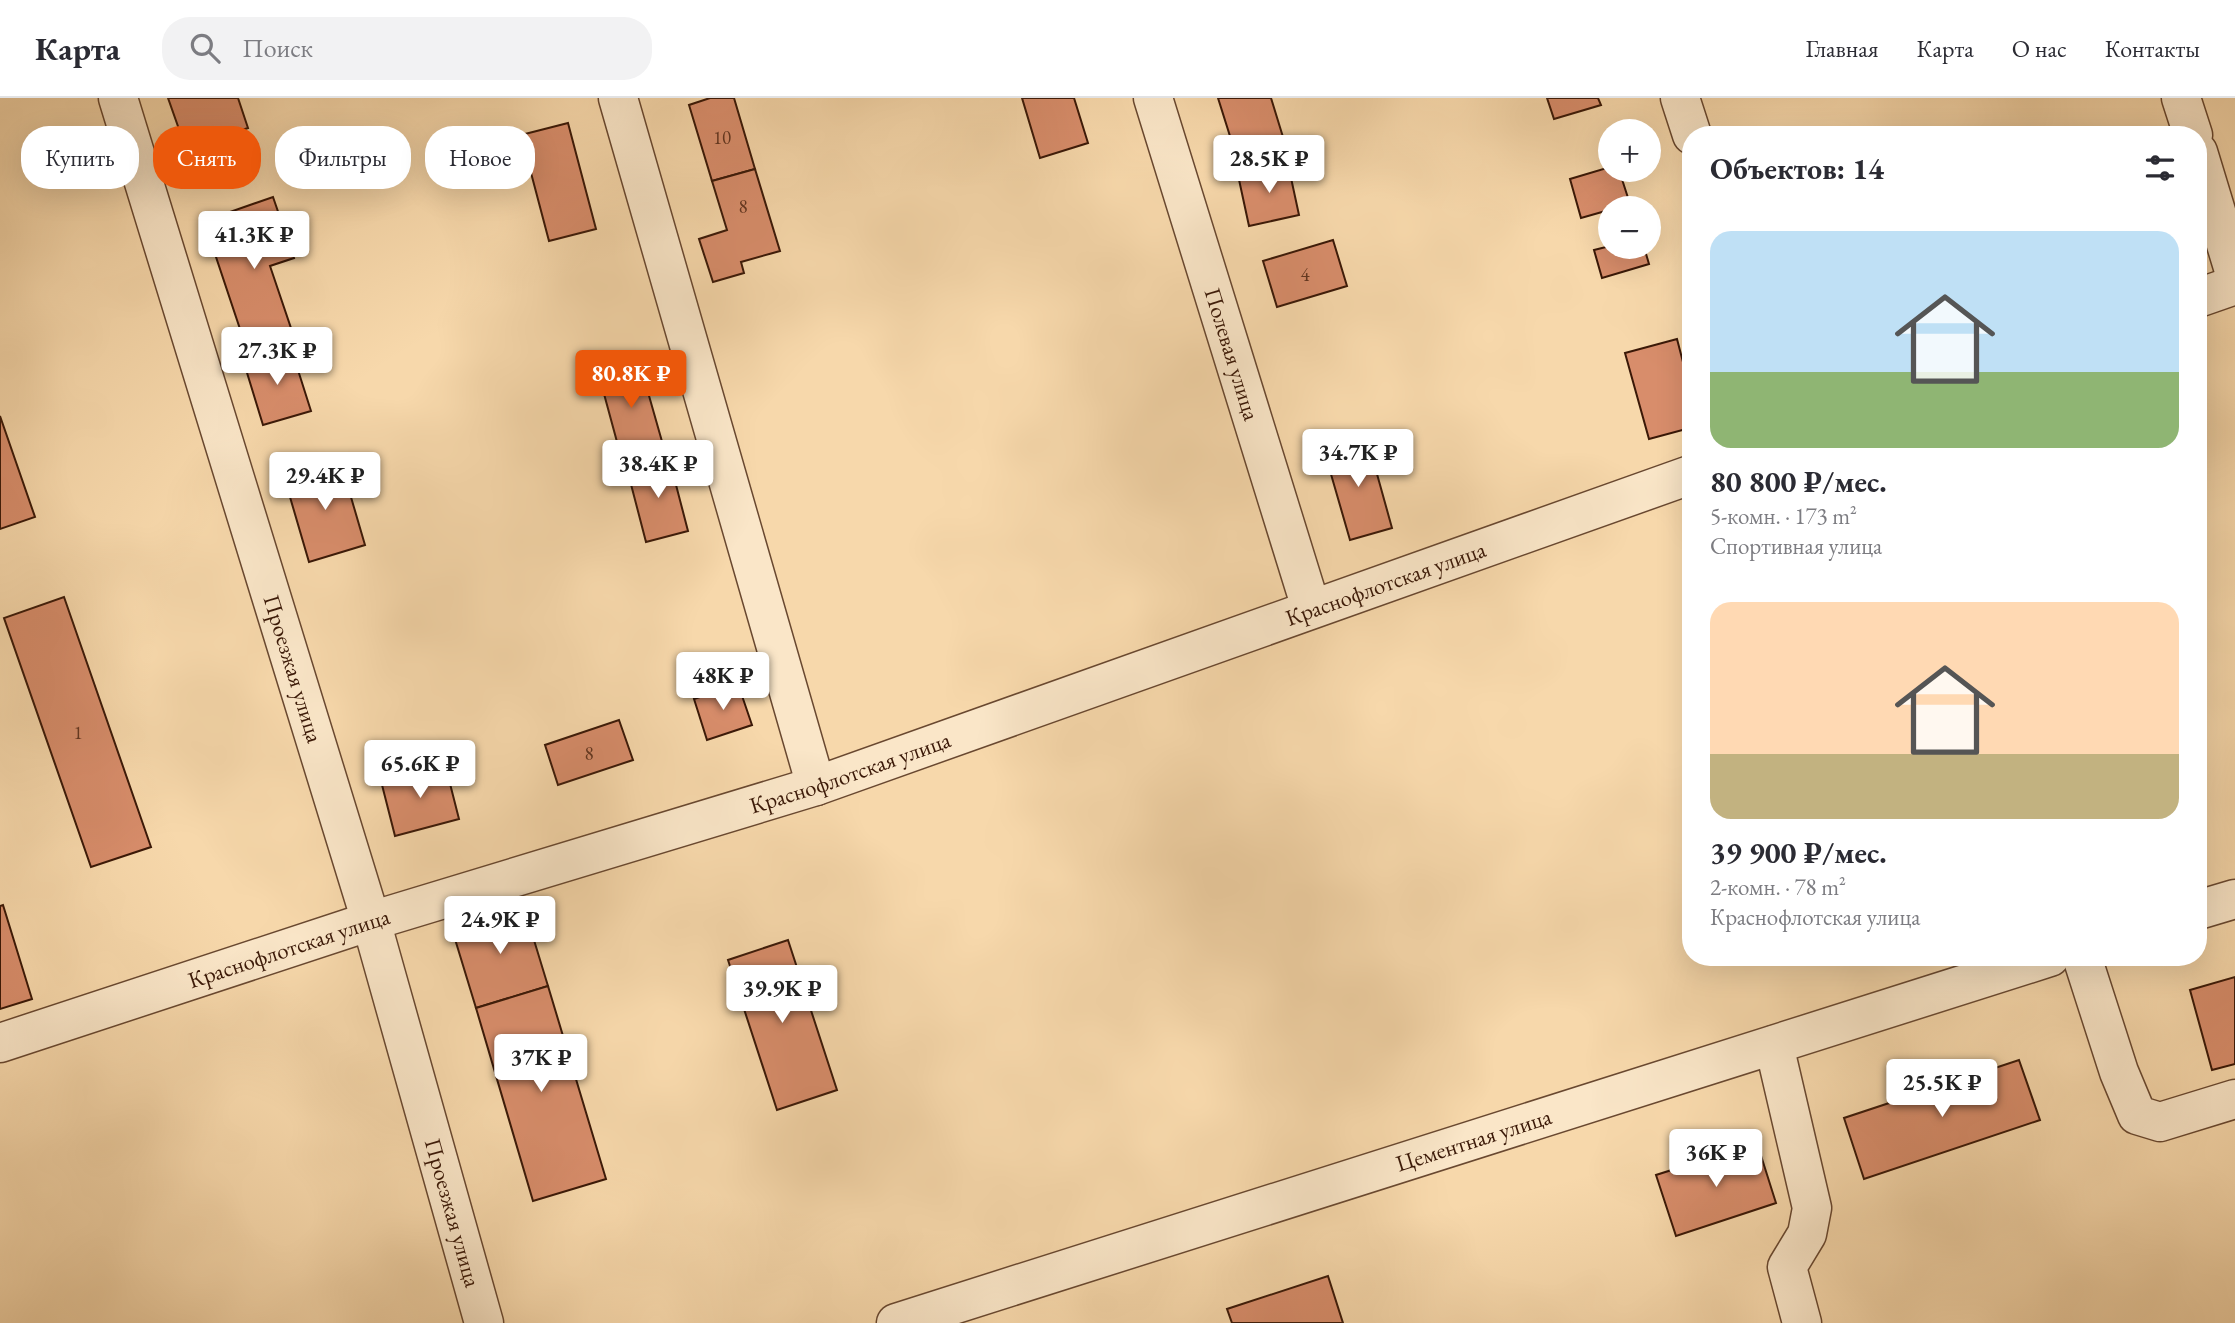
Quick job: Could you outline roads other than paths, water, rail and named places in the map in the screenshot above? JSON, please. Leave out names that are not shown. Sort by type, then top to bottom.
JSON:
[{"type":"street","name":"Проезжая улица","points":[[118,98],[370,921],[484,1323]]},
{"type":"street","points":[[618,98],[816,786]]},
{"type":"street","name":"Полевая улица","points":[[1153,98],[1311,608]]},
{"type":"street","points":[[1680,98],[1689,126]]},
{"type":"street","points":[[2182,98],[2190,126]]},
{"type":"street","points":[[2207,182],[2235,274]]},
{"type":"street","points":[[2207,295],[2235,285]]},
{"type":"street","name":"Краснофлотская улица","points":[[0,1043],[370,921],[816,786],[1682,478]]},
{"type":"street","points":[[2207,907],[2235,899]]},
{"type":"street","name":"Цементная улица","points":[[896,1323],[2022,966]]},
{"type":"street","points":[[2085,966],[2119,1072],[2137,1115],[2160,1122],[2235,1099]]},
{"type":"street","points":[[1774,1045],[1812,1208],[1807,1234],[1787,1267],[1802,1323]]}]
